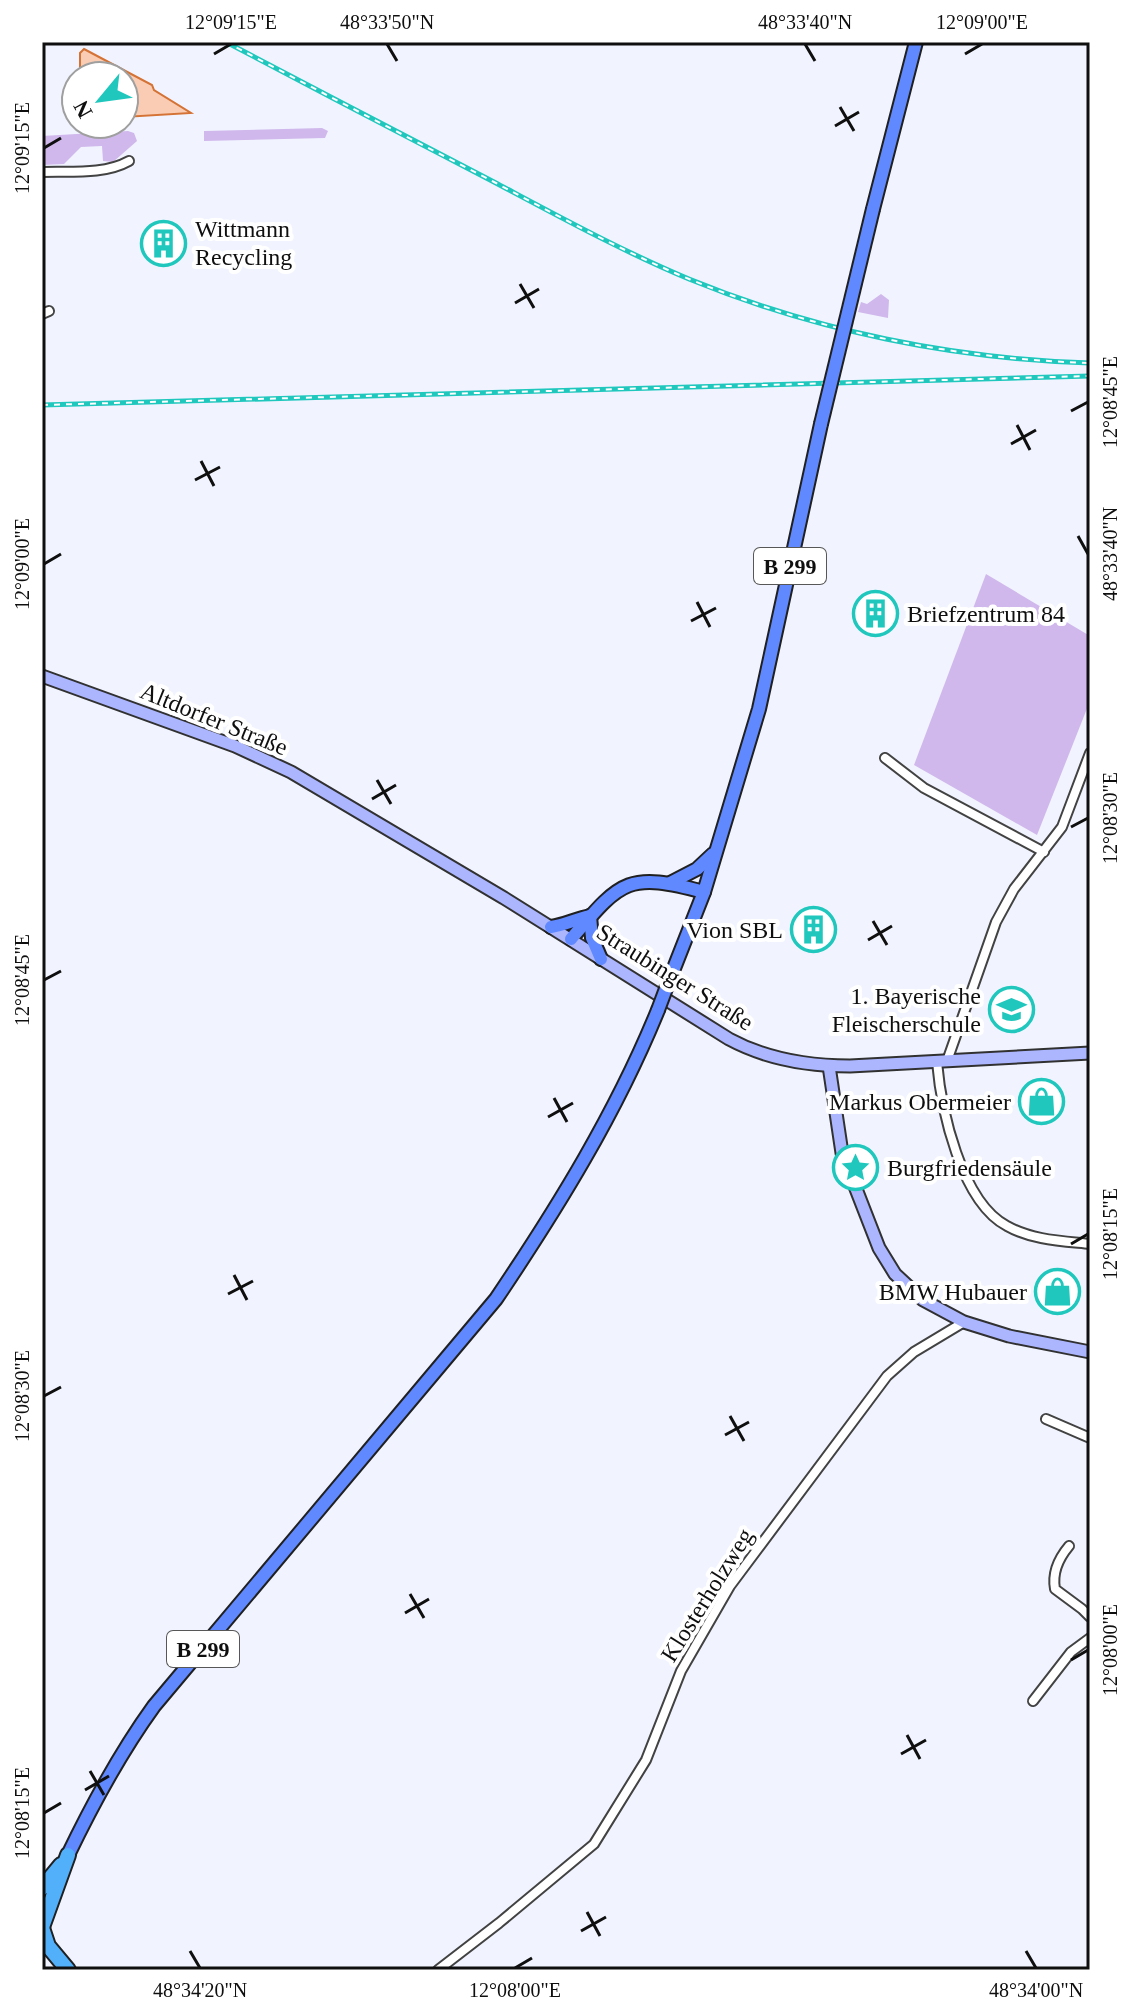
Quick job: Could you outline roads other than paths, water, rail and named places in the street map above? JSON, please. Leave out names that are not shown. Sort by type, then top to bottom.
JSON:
[{"type":"highway","points":[[42,1888],[68,1855]]},
{"type":"highway","points":[[68,1855],[42,1927],[45,1941],[68,1970]]},
{"type":"main road","name":"B 299","points":[[68,1855],[93,1803],[154,1706],[496,1299],[544,1227],[617,1101],[658,1010],[704,892],[759,709],[821,424],[916,42]]},
{"type":"main road","name":"Altdorfer Straße","points":[[42,676],[235,746],[278,766],[571,939]]},
{"type":"main road","points":[[670,883],[697,869],[716,851]]},
{"type":"main road","points":[[571,939],[590,916],[620,889],[635,882],[670,883],[704,892]]},
{"type":"main road","points":[[551,927],[567,925],[578,918],[590,916]]},
{"type":"main road","points":[[590,916],[592,938],[601,959]]},
{"type":"main road","name":"Straubinger Straße","points":[[571,939],[747,1049],[766,1056],[829,1066],[1090,1053]]},
{"type":"main road","points":[[829,1066],[842,1153],[879,1248],[895,1274],[923,1300],[964,1322],[1009,1336],[1090,1352]]},
{"type":"street","points":[[42,172],[106,169],[129,161]]},
{"type":"street","points":[[1090,753],[1062,827],[1014,889],[996,922],[942,1062],[944,1113],[968,1179],[981,1203],[1003,1225],[1020,1233],[1090,1244]]},
{"type":"street","points":[[885,758],[924,788],[1044,852]]},
{"type":"street","name":"Klosterholzweg","points":[[438,1970],[594,1844],[646,1760],[681,1671],[730,1586],[887,1376],[914,1352],[964,1322]]},
{"type":"street","points":[[1046,1419],[1090,1438]]},
{"type":"street","points":[[1069,1546],[1059,1557],[1055,1589],[1090,1617]]},
{"type":"street","points":[[1033,1701],[1071,1652],[1090,1638]]},
{"type":"railway","points":[[226,42],[615,245],[737,297],[786,314],[886,339],[988,356],[1090,363]]},
{"type":"railway","points":[[42,405],[1090,376]]},
{"type":"place","name":"Wittmann Recycling","points":[[164,243]]},
{"type":"place","name":"Briefzentrum 84","points":[[876,614]]},
{"type":"place","name":"Vion SBL","points":[[814,930]]},
{"type":"place","name":"1. Bayerische Fleischerschule","points":[[1012,1010]]},
{"type":"place","name":"Markus Obermeier","points":[[1042,1102]]},
{"type":"place","name":"Burgfriedensäule","points":[[856,1168]]},
{"type":"place","name":"BMW Hubauer","points":[[1058,1292]]}]
